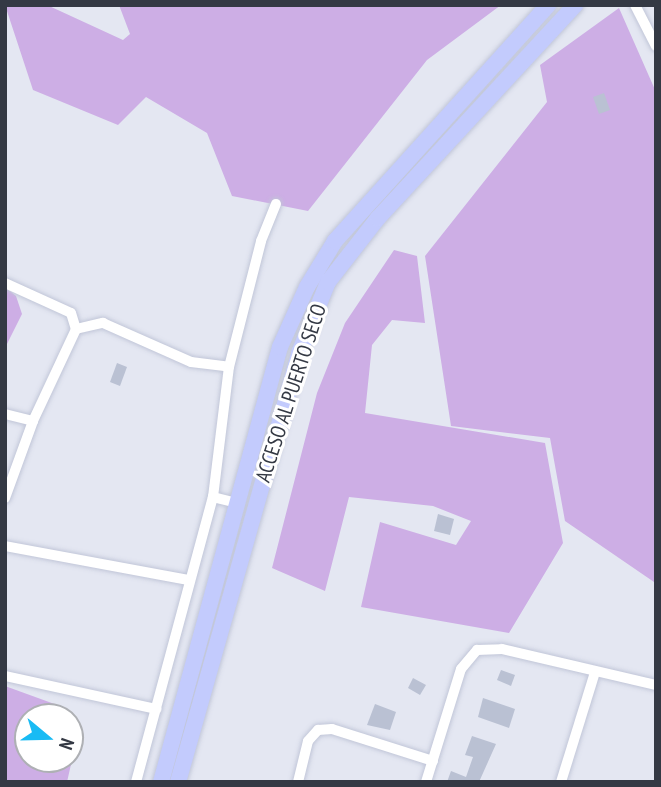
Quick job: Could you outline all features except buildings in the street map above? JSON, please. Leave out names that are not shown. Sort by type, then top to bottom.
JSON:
[{"type":"main road","name":"ACCESO AL PUERTO SECO","points":[[161,782],[280,347],[321,262],[352,222],[548,5]]},
{"type":"main road","name":"ACCESO AL PUERTO SECO","points":[[178,782],[299,353],[328,282],[378,218],[575,5]]},
{"type":"street","points":[[635,5],[656,46]]},
{"type":"street","points":[[136,782],[213,497],[229,367],[261,241],[276,204]]},
{"type":"street","points":[[5,284],[71,313],[76,329],[33,421],[5,498]]},
{"type":"street","points":[[76,329],[103,323],[191,362],[229,367]]},
{"type":"street","points":[[5,414],[33,421]]},
{"type":"street","points":[[213,497],[237,503]]},
{"type":"street","points":[[5,546],[189,580]]},
{"type":"street","points":[[426,782],[461,669],[477,650],[502,649],[656,685]]},
{"type":"street","points":[[561,782],[595,672]]},
{"type":"street","points":[[5,676],[156,709]]},
{"type":"street","points":[[298,782],[308,741],[318,730],[332,729],[433,761]]},
{"type":"shaded area","points":[[5,5],[47,5],[123,40],[130,34],[119,5],[501,5],[427,60],[308,211],[232,196],[207,133],[146,97],[118,125],[33,90]]},
{"type":"shaded area","points":[[619,8],[656,92],[656,598],[654,582],[565,521],[550,438],[451,426],[425,256],[547,102],[540,65]]},
{"type":"shaded area","points":[[394,250],[417,256],[425,323],[392,320],[372,345],[365,413],[545,443],[563,543],[509,633],[361,607],[380,522],[456,545],[471,521],[433,506],[349,497],[325,591],[272,568],[317,393],[345,323]]},
{"type":"shaded area","points":[[5,287],[16,296],[22,314],[5,348]]},
{"type":"shaded area","points":[[5,686],[52,703],[14,703],[14,773],[69,773],[67,782],[5,782]]}]
